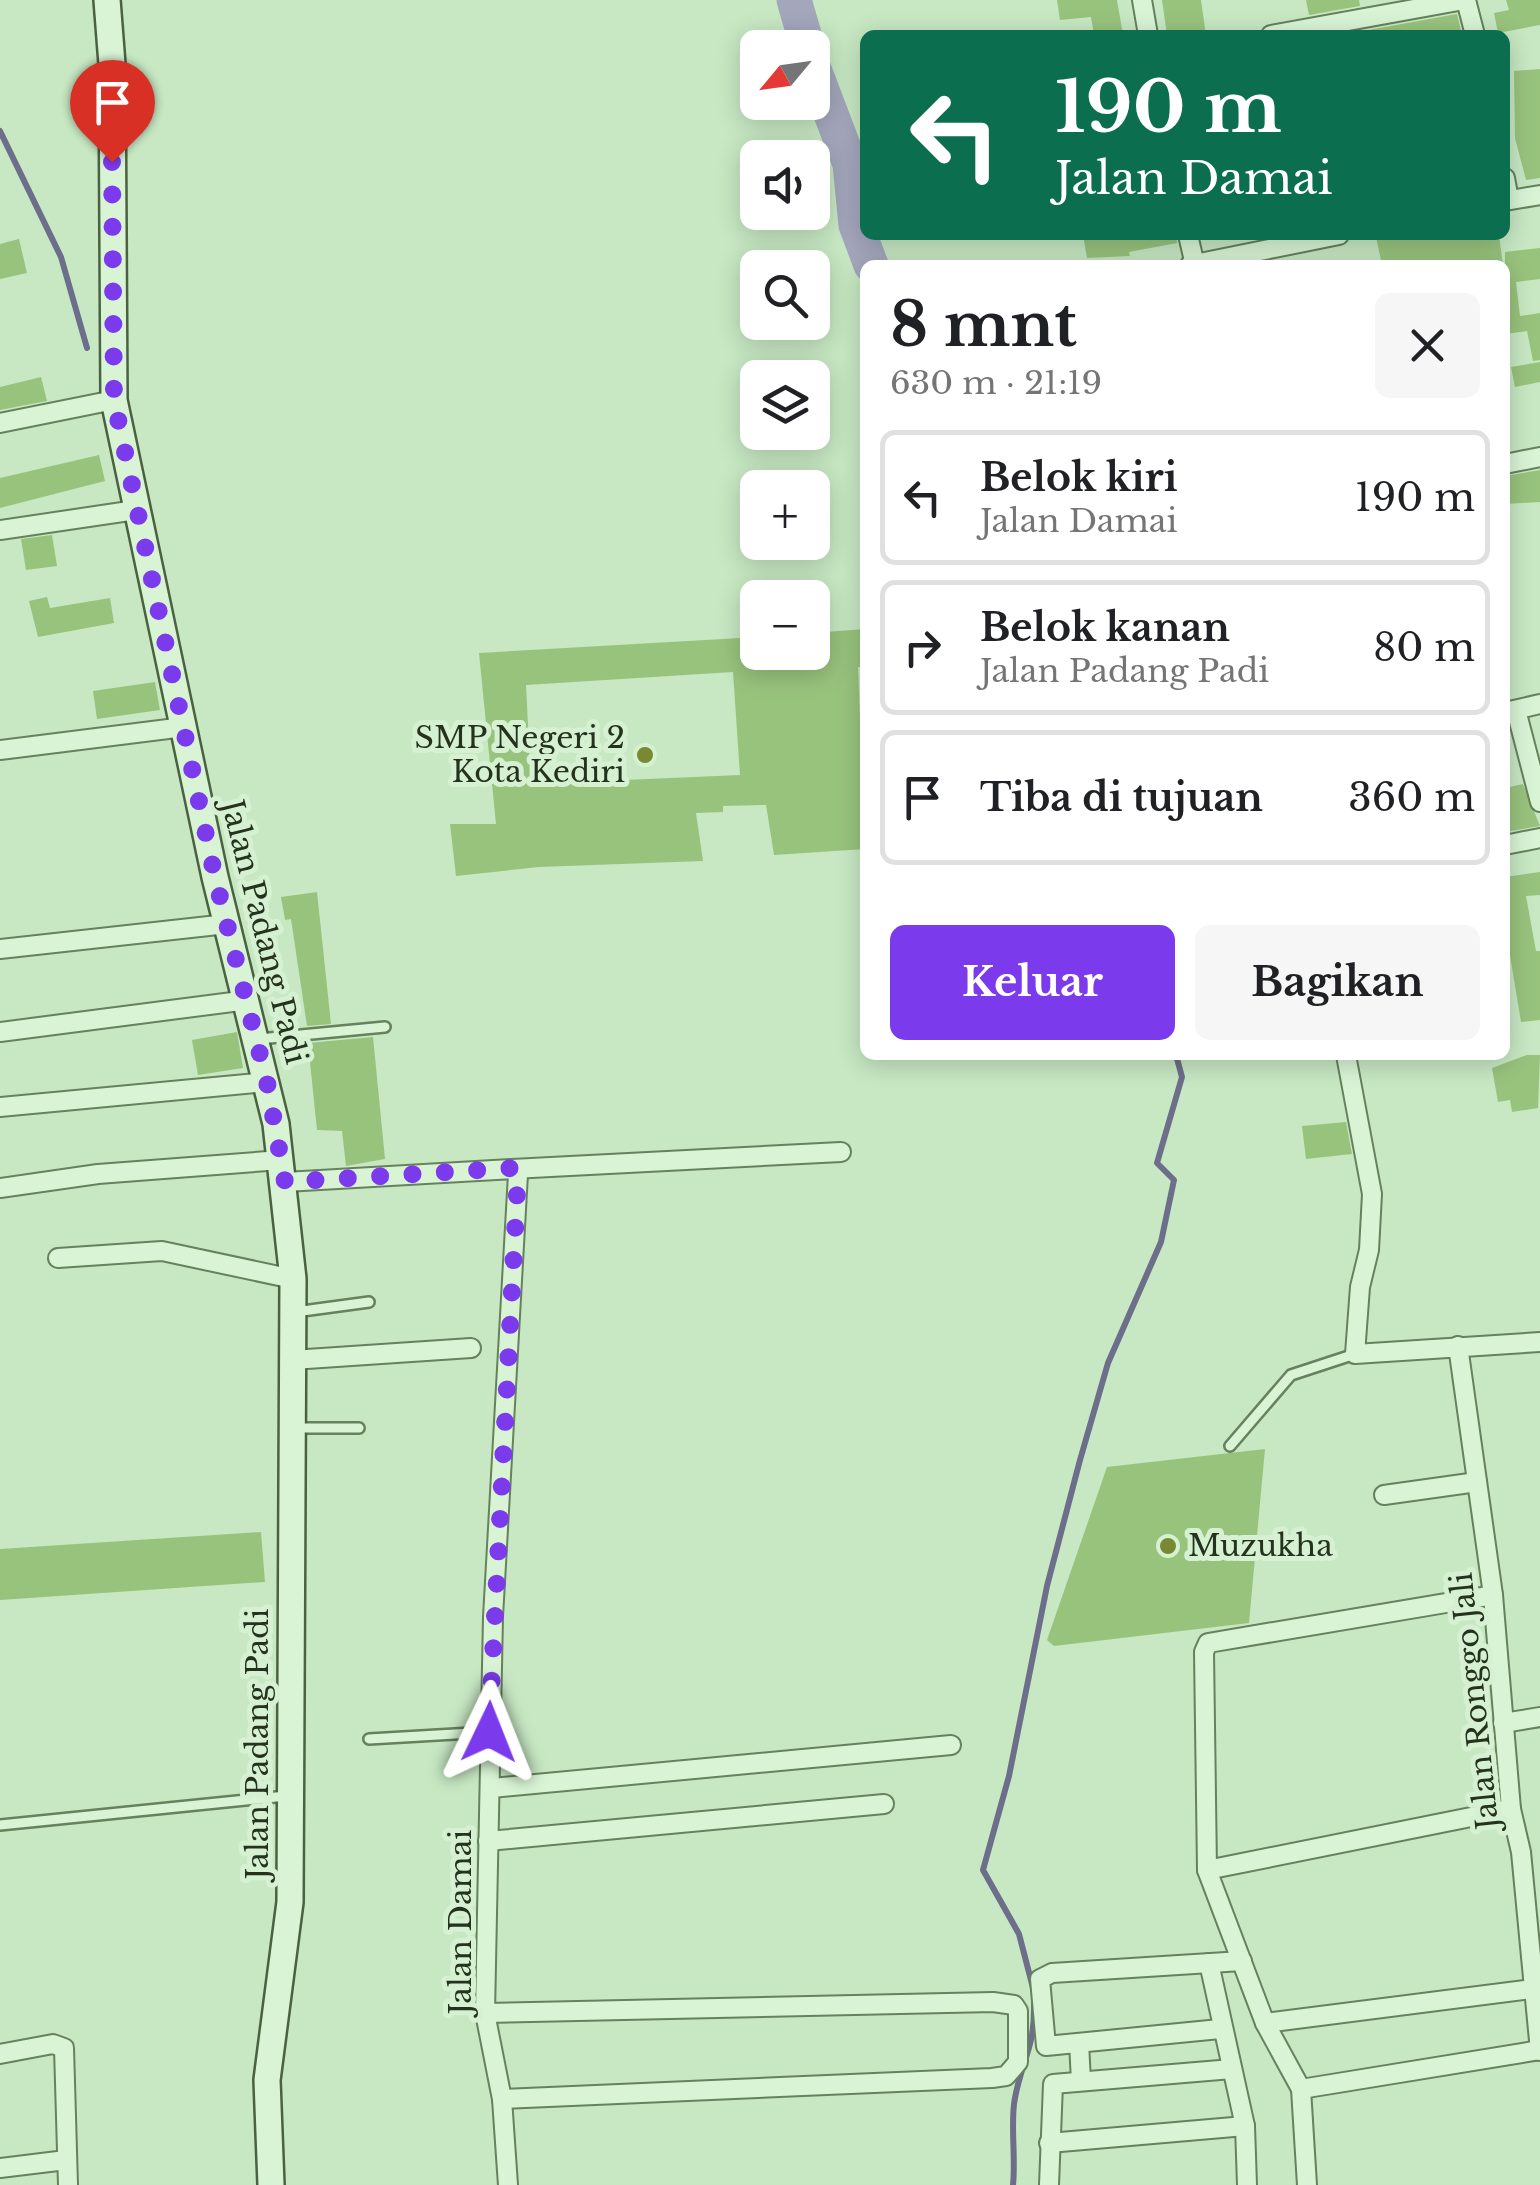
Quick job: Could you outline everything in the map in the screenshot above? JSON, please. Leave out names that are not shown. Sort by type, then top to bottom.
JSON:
[{"type":"main road","name":"Jalan Padang Padi","points":[[107,0],[112,64],[114,400],[228,924],[267,1082],[283,1171],[293,1278],[289,1931],[267,2080],[272,2185]]},
{"type":"street","points":[[1142,0],[1147,30]]},
{"type":"street","points":[[1298,30],[1465,0],[1474,30]]},
{"type":"street","points":[[1510,200],[1540,195]]},
{"type":"street","points":[[1217,260],[1315,240]]},
{"type":"street","points":[[0,423],[114,400]]},
{"type":"street","points":[[1510,463],[1540,457]]},
{"type":"street","points":[[0,530],[136,510]]},
{"type":"street","points":[[1540,704],[1510,711],[1540,802]]},
{"type":"street","points":[[0,750],[184,727]]},
{"type":"street","points":[[1510,844],[1540,838]]},
{"type":"street","points":[[0,949],[228,924]]},
{"type":"street","points":[[0,1032],[248,1000]]},
{"type":"street","points":[[1347,1060],[1372,1194],[1371,1238],[1360,1288],[1355,1354],[1540,1342]]},
{"type":"street","points":[[0,1106],[267,1082]]},
{"type":"street","points":[[0,1188],[98,1174],[512,1168],[840,1152]]},
{"type":"street","name":"Jalan Damai","points":[[508,2185],[502,2099],[485,2013],[492,1788],[489,1732],[518,1183],[512,1168]]},
{"type":"street","points":[[58,1258],[162,1251],[293,1278]]},
{"type":"street","name":"Jalan Ronggo Jali","points":[[1458,1346],[1493,1595],[1510,1809],[1530,1851],[1532,1989],[1540,2050]]},
{"type":"street","points":[[292,1360],[470,1348]]},
{"type":"street","points":[[1384,1495],[1477,1482]]},
{"type":"street","points":[[1307,2185],[1300,2089],[1265,2023],[1207,1870],[1203,1662],[1208,1643],[1493,1595]]},
{"type":"street","points":[[1503,1723],[1540,1718]]},
{"type":"street","points":[[492,1788],[951,1745]]},
{"type":"street","points":[[488,1841],[884,1804]]},
{"type":"street","points":[[1207,1870],[1510,1809]]},
{"type":"street","points":[[1220,2029],[1046,2046],[1040,1982],[1046,1974],[1242,1961]]},
{"type":"street","points":[[1208,1963],[1245,2126],[1247,2185]]},
{"type":"street","points":[[1265,2023],[1532,1989]]},
{"type":"street","points":[[485,2013],[993,2002],[1014,2005],[1018,2011],[1018,2062],[1006,2076],[502,2099]]},
{"type":"street","points":[[1079,2043],[1081,2081]]},
{"type":"street","points":[[0,2054],[53,2044],[64,2048],[68,2185]]},
{"type":"street","points":[[1300,2089],[1540,2050]]},
{"type":"street","points":[[1049,2185],[1053,2084],[1232,2069]]},
{"type":"street","points":[[1049,2143],[1245,2126]]},
{"type":"street","points":[[0,2168],[66,2160]]},
{"type":"lane","points":[[258,1039],[385,1027]]},
{"type":"lane","points":[[292,1312],[368,1302]]},
{"type":"lane","points":[[1230,1446],[1291,1375],[1355,1354]]},
{"type":"lane","points":[[292,1428],[358,1428]]},
{"type":"lane","points":[[369,1740],[489,1732]]},
{"type":"lane","points":[[0,1825],[289,1796]]},
{"type":"building","points":[[1057,0],[1117,0],[1122,30],[1093,30],[1091,17],[1060,20]]},
{"type":"building","points":[[1162,0],[1201,0],[1205,30],[1166,30]]},
{"type":"building","points":[[1306,0],[1359,0],[1360,6],[1309,15]]},
{"type":"building","points":[[1506,0],[1540,0],[1540,25],[1497,30],[1494,13],[1509,10]]},
{"type":"building","points":[[1457,14],[1461,30],[1369,30]]},
{"type":"building","points":[[1540,69],[1540,178],[1526,180],[1515,138],[1514,71]]},
{"type":"building","points":[[19,239],[27,273],[0,279],[0,244]]},
{"type":"building","points":[[1084,240],[1177,240],[1177,243],[1129,252],[1130,256],[1087,258]]},
{"type":"building","points":[[1377,240],[1500,240],[1502,260],[1381,260]]},
{"type":"building","points":[[1540,248],[1540,279],[1516,282],[1520,316],[1540,313],[1540,360],[1533,361],[1527,331],[1510,333],[1510,260],[1505,260],[1505,252]]},
{"type":"building","points":[[1540,362],[1540,382],[1515,387],[1511,367]]},
{"type":"building","points":[[41,377],[47,401],[0,410],[0,387]]},
{"type":"building","points":[[99,455],[105,481],[0,508],[0,478]]},
{"type":"building","points":[[1540,470],[1540,502],[1510,504],[1510,475]]},
{"type":"building","points":[[52,535],[57,566],[26,570],[21,539]]},
{"type":"building","points":[[47,597],[50,608],[110,598],[114,623],[38,637],[29,601]]},
{"type":"building","points":[[860,629],[860,849],[774,855],[766,805],[723,806],[723,812],[696,813],[703,861],[539,867],[456,876],[450,824],[496,824],[479,653],[740,638],[740,670],[830,670],[830,632]],"holes":[[[733,672],[740,775],[531,784],[526,685]]]},
{"type":"building","points":[[155,682],[160,710],[97,719],[93,691]]},
{"type":"building","points":[[1523,784],[1540,826],[1510,831],[1510,787]]},
{"type":"building","points":[[1540,872],[1540,895],[1526,896],[1536,951],[1540,951],[1540,1020],[1521,1022],[1510,955],[1510,876]]},
{"type":"building","points":[[317,892],[331,1024],[307,1026],[291,919],[285,920],[281,897]]},
{"type":"building","points":[[237,1032],[243,1068],[198,1075],[192,1040]]},
{"type":"building","points":[[373,1037],[385,1159],[346,1166],[342,1131],[317,1130],[308,1043]]},
{"type":"building","points":[[1527,1055],[1540,1055],[1538,1108],[1512,1112],[1510,1100],[1498,1102],[1492,1068]]},
{"type":"building","points":[[1346,1122],[1352,1154],[1306,1159],[1302,1126]]},
{"type":"building","name":"Muzukha","points":[[1265,1449],[1249,1623],[1054,1646],[1047,1640],[1107,1467]]},
{"type":"building","points":[[261,1532],[265,1582],[0,1600],[0,1549]]},
{"type":"waterway","points":[[794,0],[803,30]]},
{"type":"waterway","points":[[830,111],[850,164],[860,236]]},
{"type":"waterway","points":[[0,131],[61,257],[87,348]]},
{"type":"waterway","points":[[862,240],[869,260]]},
{"type":"waterway","points":[[1033,1988],[1019,1934],[983,1870],[1009,1776],[1047,1586],[1080,1460],[1108,1363],[1161,1242],[1174,1180],[1157,1163],[1182,1077],[1177,1060]]},
{"type":"waterway","points":[[1013,2185],[1014,2107],[1030,2043],[1034,2005]]},
{"type":"place","name":"SMP Negeri 2 Kota Kediri","points":[[645,755]]},
{"type":"place","name":"Muzukha","points":[[1168,1546]]},
{"type":"route","points":[[112,162],[114,400],[215,877],[267,1082],[285,1182],[512,1168],[518,1174],[489,1732]]}]
